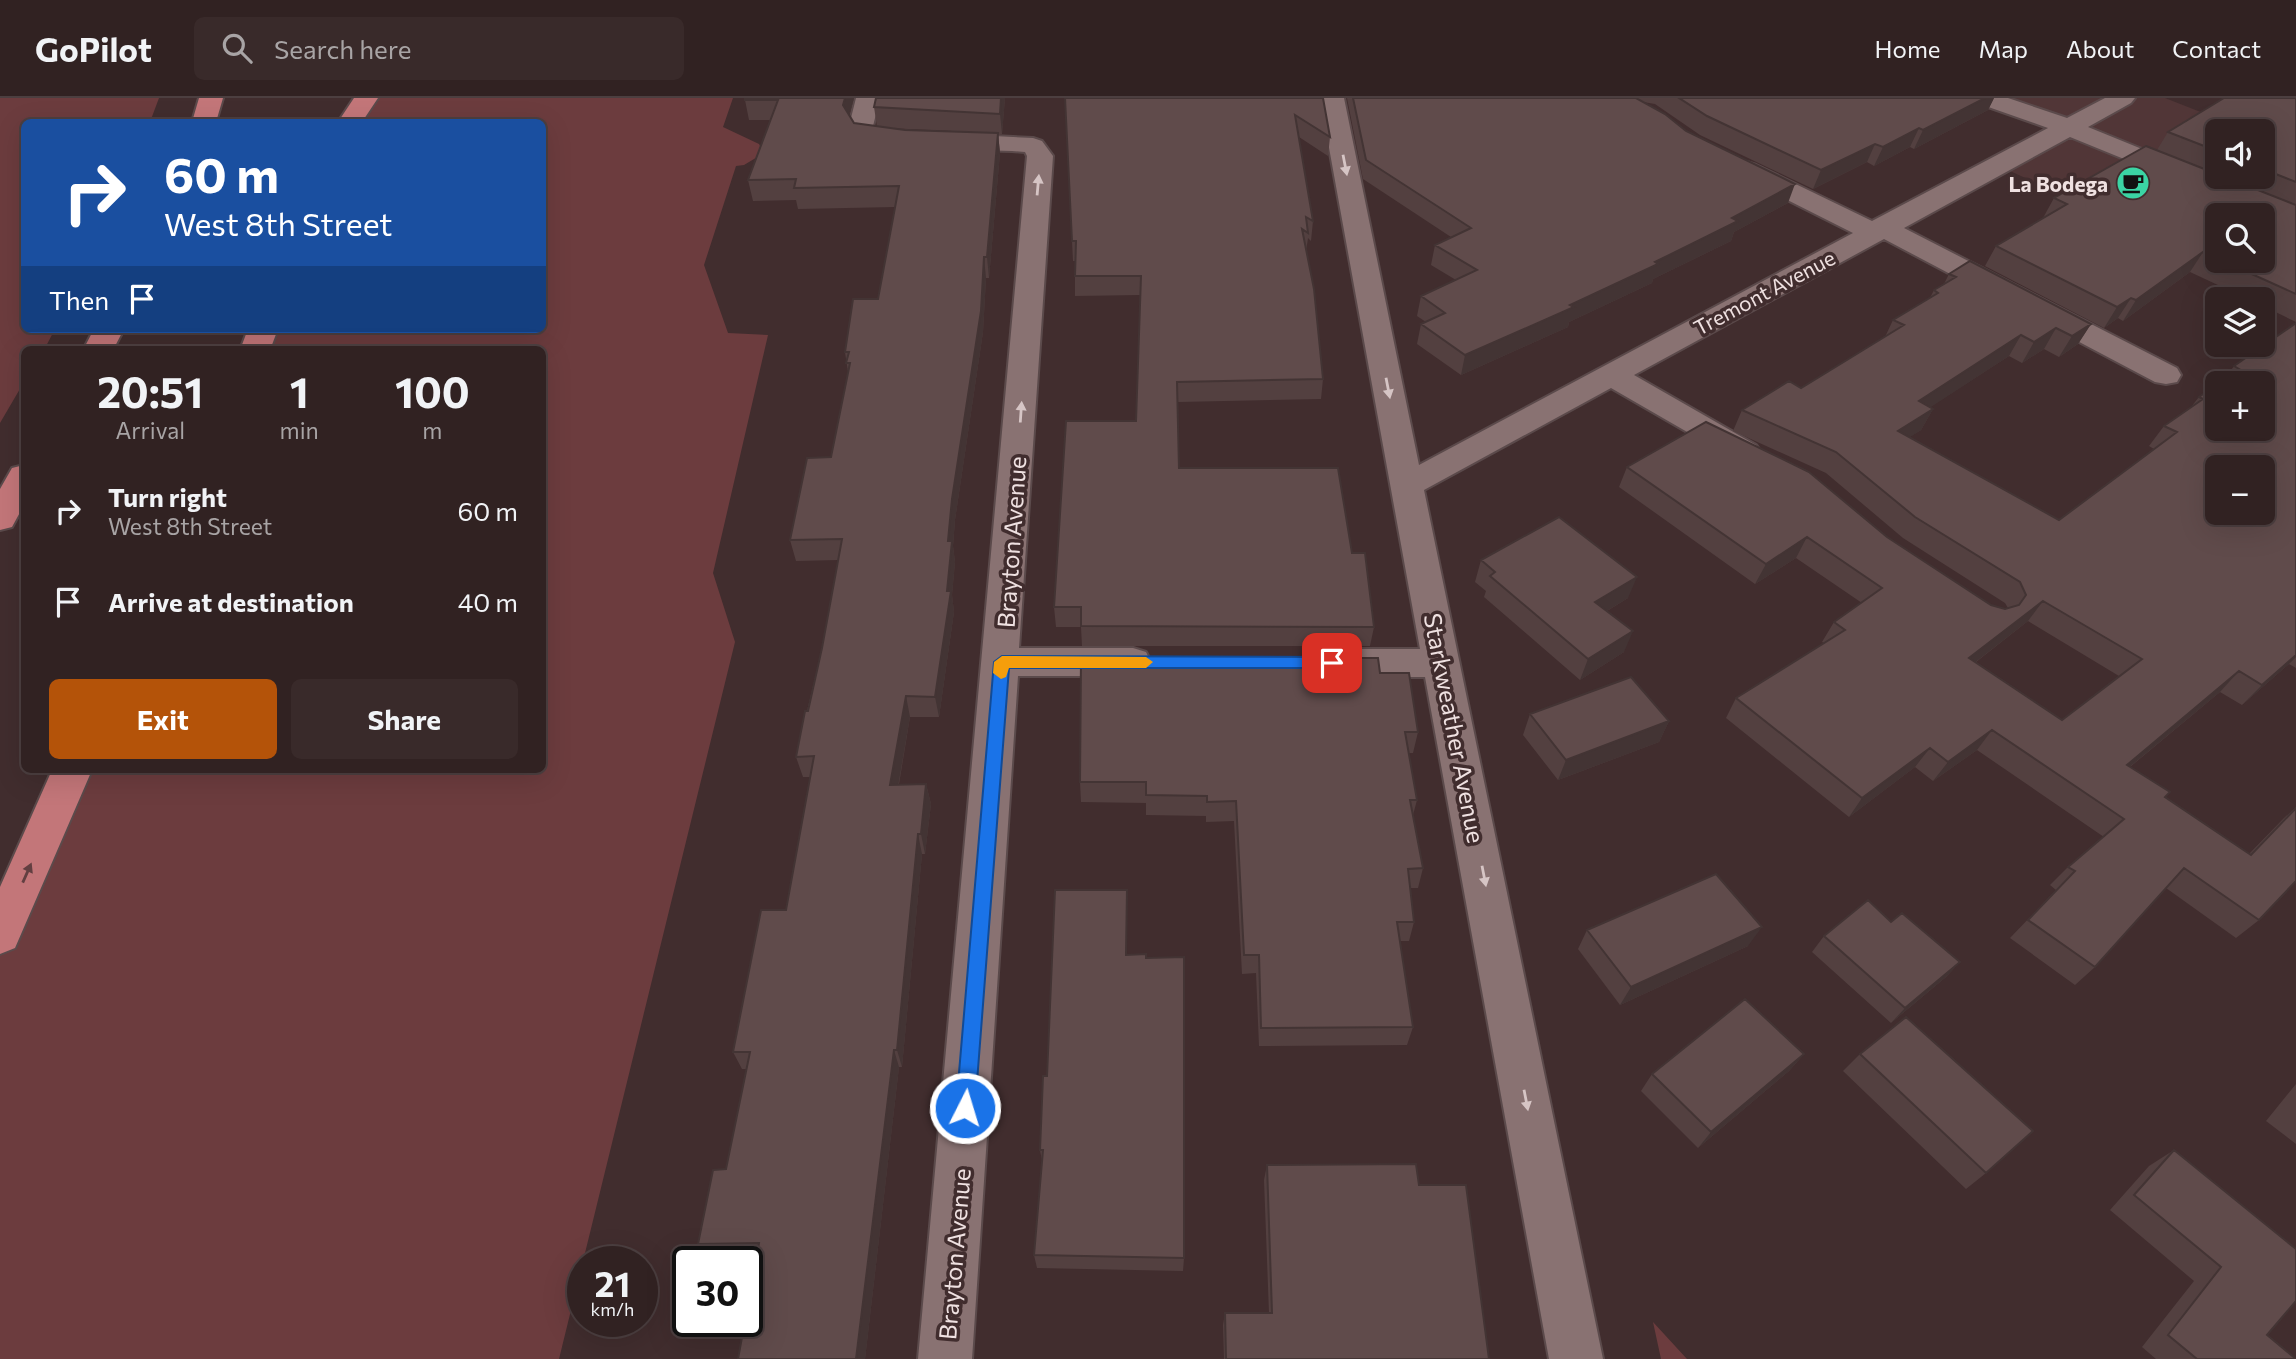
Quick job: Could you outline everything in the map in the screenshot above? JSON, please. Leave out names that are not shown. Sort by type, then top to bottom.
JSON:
[{"type":"highway","points":[[203,119],[209,98]]},
{"type":"highway","points":[[331,119],[338,98]]},
{"type":"highway","points":[[353,119],[366,98]]},
{"type":"highway","points":[[0,519],[21,481]]},
{"type":"highway","points":[[0,935],[71,773]]},
{"type":"street","name":"Brayton Avenue","points":[[868,98],[861,126],[867,136],[888,140],[1008,141],[1033,146],[1040,156],[945,1359]]},
{"type":"street","name":"Starkweather Avenue","points":[[1332,98],[1576,1359]]},
{"type":"street","points":[[1985,98],[2068,127],[2205,183]]},
{"type":"street","name":"Tremont Avenue","points":[[1406,486],[2123,98]]},
{"type":"street","points":[[1725,159],[1878,230],[2166,375]]},
{"type":"street","points":[[1611,375],[1724,442],[1774,466]]},
{"type":"street","points":[[1002,662],[1165,662]]},
{"type":"street","points":[[1288,663],[1443,663]]},
{"type":"shaded area","points":[[0,98],[159,98],[151,119],[21,119],[21,333],[53,333],[46,346],[21,346],[21,387],[0,423]]},
{"type":"shaded area","points":[[356,98],[733,98],[723,127],[759,144],[764,153],[744,165],[736,166],[704,265],[728,333],[768,335],[713,573],[735,642],[587,1246],[567,1246],[567,1326],[559,1359],[0,1359],[0,910],[67,773],[546,773],[546,346],[272,346],[277,333],[546,333],[546,119],[350,119]]},
{"type":"shaded area","points":[[1985,98],[2165,98],[2218,119],[2205,119],[2205,189],[2266,189],[2256,203],[2205,203],[2205,227],[2182,250],[1997,165],[2067,127]]},
{"type":"shaded area","points":[[2296,150],[2275,178],[2275,167]]},
{"type":"shaded area","points":[[1653,1322],[1687,1359],[1661,1359]]},
{"type":"building","points":[[845,98],[843,105],[854,123],[905,130],[998,133],[987,257],[984,257],[981,311],[952,499],[948,541],[952,541],[947,591],[951,591],[935,697],[906,696],[890,785],[926,784],[921,834],[918,834],[897,1050],[894,1050],[856,1359],[738,1359],[742,1337],[763,1337],[763,1246],[758,1246],[759,1243],[698,1244],[713,1170],[726,1169],[750,1052],[733,1052],[761,910],[786,910],[814,756],[796,757],[822,648],[842,539],[790,540],[807,458],[831,457],[850,363],[846,363],[849,352],[845,352],[853,299],[878,299],[899,186],[794,188],[796,179],[748,180],[778,100],[745,100]]},
{"type":"building","points":[[876,98],[1001,98],[1000,114],[874,107]]},
{"type":"building","points":[[1065,98],[1323,98],[1330,137],[1295,115],[1313,221],[1306,217],[1308,233],[1302,229],[1314,289],[1323,379],[1177,382],[1179,468],[1338,468],[1352,553],[1365,553],[1374,627],[1081,626],[1081,607],[1054,607],[1066,421],[1136,421],[1141,276],[1075,276],[1076,241],[1072,241]]},
{"type":"building","points":[[1353,98],[1636,98],[1665,114],[1686,131],[1795,184],[1732,218],[1738,221],[1655,262],[1658,264],[1570,305],[1574,307],[1465,355],[1421,324],[1445,313],[1421,296],[1477,270],[1435,245],[1471,228],[1366,160]]},
{"type":"building","points":[[1679,98],[1985,98],[1923,130],[1919,128],[1883,147],[1875,144],[1821,170],[1707,116]]},
{"type":"building","points":[[2224,98],[2296,98],[2296,182],[2275,174],[2275,119],[2205,119],[2205,146],[2168,132]]},
{"type":"building","points":[[2146,146],[2205,169],[2205,189],[2255,189],[2296,205],[2296,294],[2250,273],[2275,273],[2275,203],[2205,203],[2205,253],[2136,300],[2131,298],[2117,307],[1996,246],[2067,204],[2054,198]]},
{"type":"building","points":[[1970,261],[2091,324],[2072,336],[2056,328],[2034,342],[2021,335],[1919,401],[1933,409],[1898,431],[2059,520],[2177,432],[2164,426],[2203,399],[2199,397],[2205,393],[2205,441],[2275,441],[2275,371],[2236,371],[2239,369],[2234,366],[2247,357],[2275,357],[2275,338],[2296,323],[2296,655],[2262,685],[2239,671],[2127,765],[2170,792],[2165,797],[2251,855],[2296,808],[2296,881],[2259,920],[2184,868],[2095,967],[2028,920],[2075,871],[2068,867],[2124,819],[1992,730],[1948,762],[1930,748],[1862,798],[1736,698],[1845,630],[1834,622],[1882,588],[1807,537],[1766,564],[1627,467],[1706,422],[1809,472],[1887,537],[1991,605],[2005,609],[2019,605],[2026,595],[2020,582],[1915,517],[1836,452],[1742,410],[1789,381],[1801,388],[1904,325],[1893,320],[1938,293],[1934,290],[1956,277],[1949,274]],"holes":[[[2043,601],[2142,659],[2062,720],[1969,658]]]},
{"type":"building","points":[[1559,517],[1637,577],[1595,602],[1633,631],[1588,659],[1490,576],[1495,572],[1481,560]]},
{"type":"building","points":[[1081,658],[1378,658],[1380,673],[1409,673],[1418,732],[1405,732],[1417,800],[1410,800],[1423,868],[1408,869],[1414,922],[1397,922],[1413,1027],[1261,1028],[1259,955],[1244,955],[1236,801],[1207,802],[1207,796],[1146,795],[1146,782],[1080,782]]},
{"type":"building","points":[[1631,677],[1669,721],[1566,760],[1530,714]]},
{"type":"building","points":[[1716,874],[1762,927],[1631,987],[1587,930]]},
{"type":"building","points":[[1055,890],[1127,890],[1126,955],[1146,954],[1146,958],[1184,957],[1184,1258],[1034,1255],[1043,1150],[1040,1150],[1043,1076],[1047,1076]]},
{"type":"building","points":[[1868,900],[1891,922],[1902,913],[1960,962],[1905,1008],[1824,936]]},
{"type":"building","points":[[1745,999],[1804,1054],[1711,1132],[1652,1074]]},
{"type":"building","points":[[1906,1017],[2033,1131],[1986,1173],[1860,1054]]},
{"type":"building","points":[[2174,1150],[2296,1249],[2296,1301],[2267,1335],[2296,1359],[2197,1359],[2168,1335],[2221,1267],[2134,1195]]},
{"type":"building","points":[[1416,1164],[1419,1185],[1466,1185],[1489,1359],[1226,1359],[1225,1313],[1272,1313],[1267,1165]]},
{"type":"slow traffic","points":[[1001,673],[1002,662],[1146,662]]},
{"type":"place","name":"La Bodega","points":[[2133,183]]},
{"type":"route","points":[[965,1108],[1002,662],[1332,663]]}]
